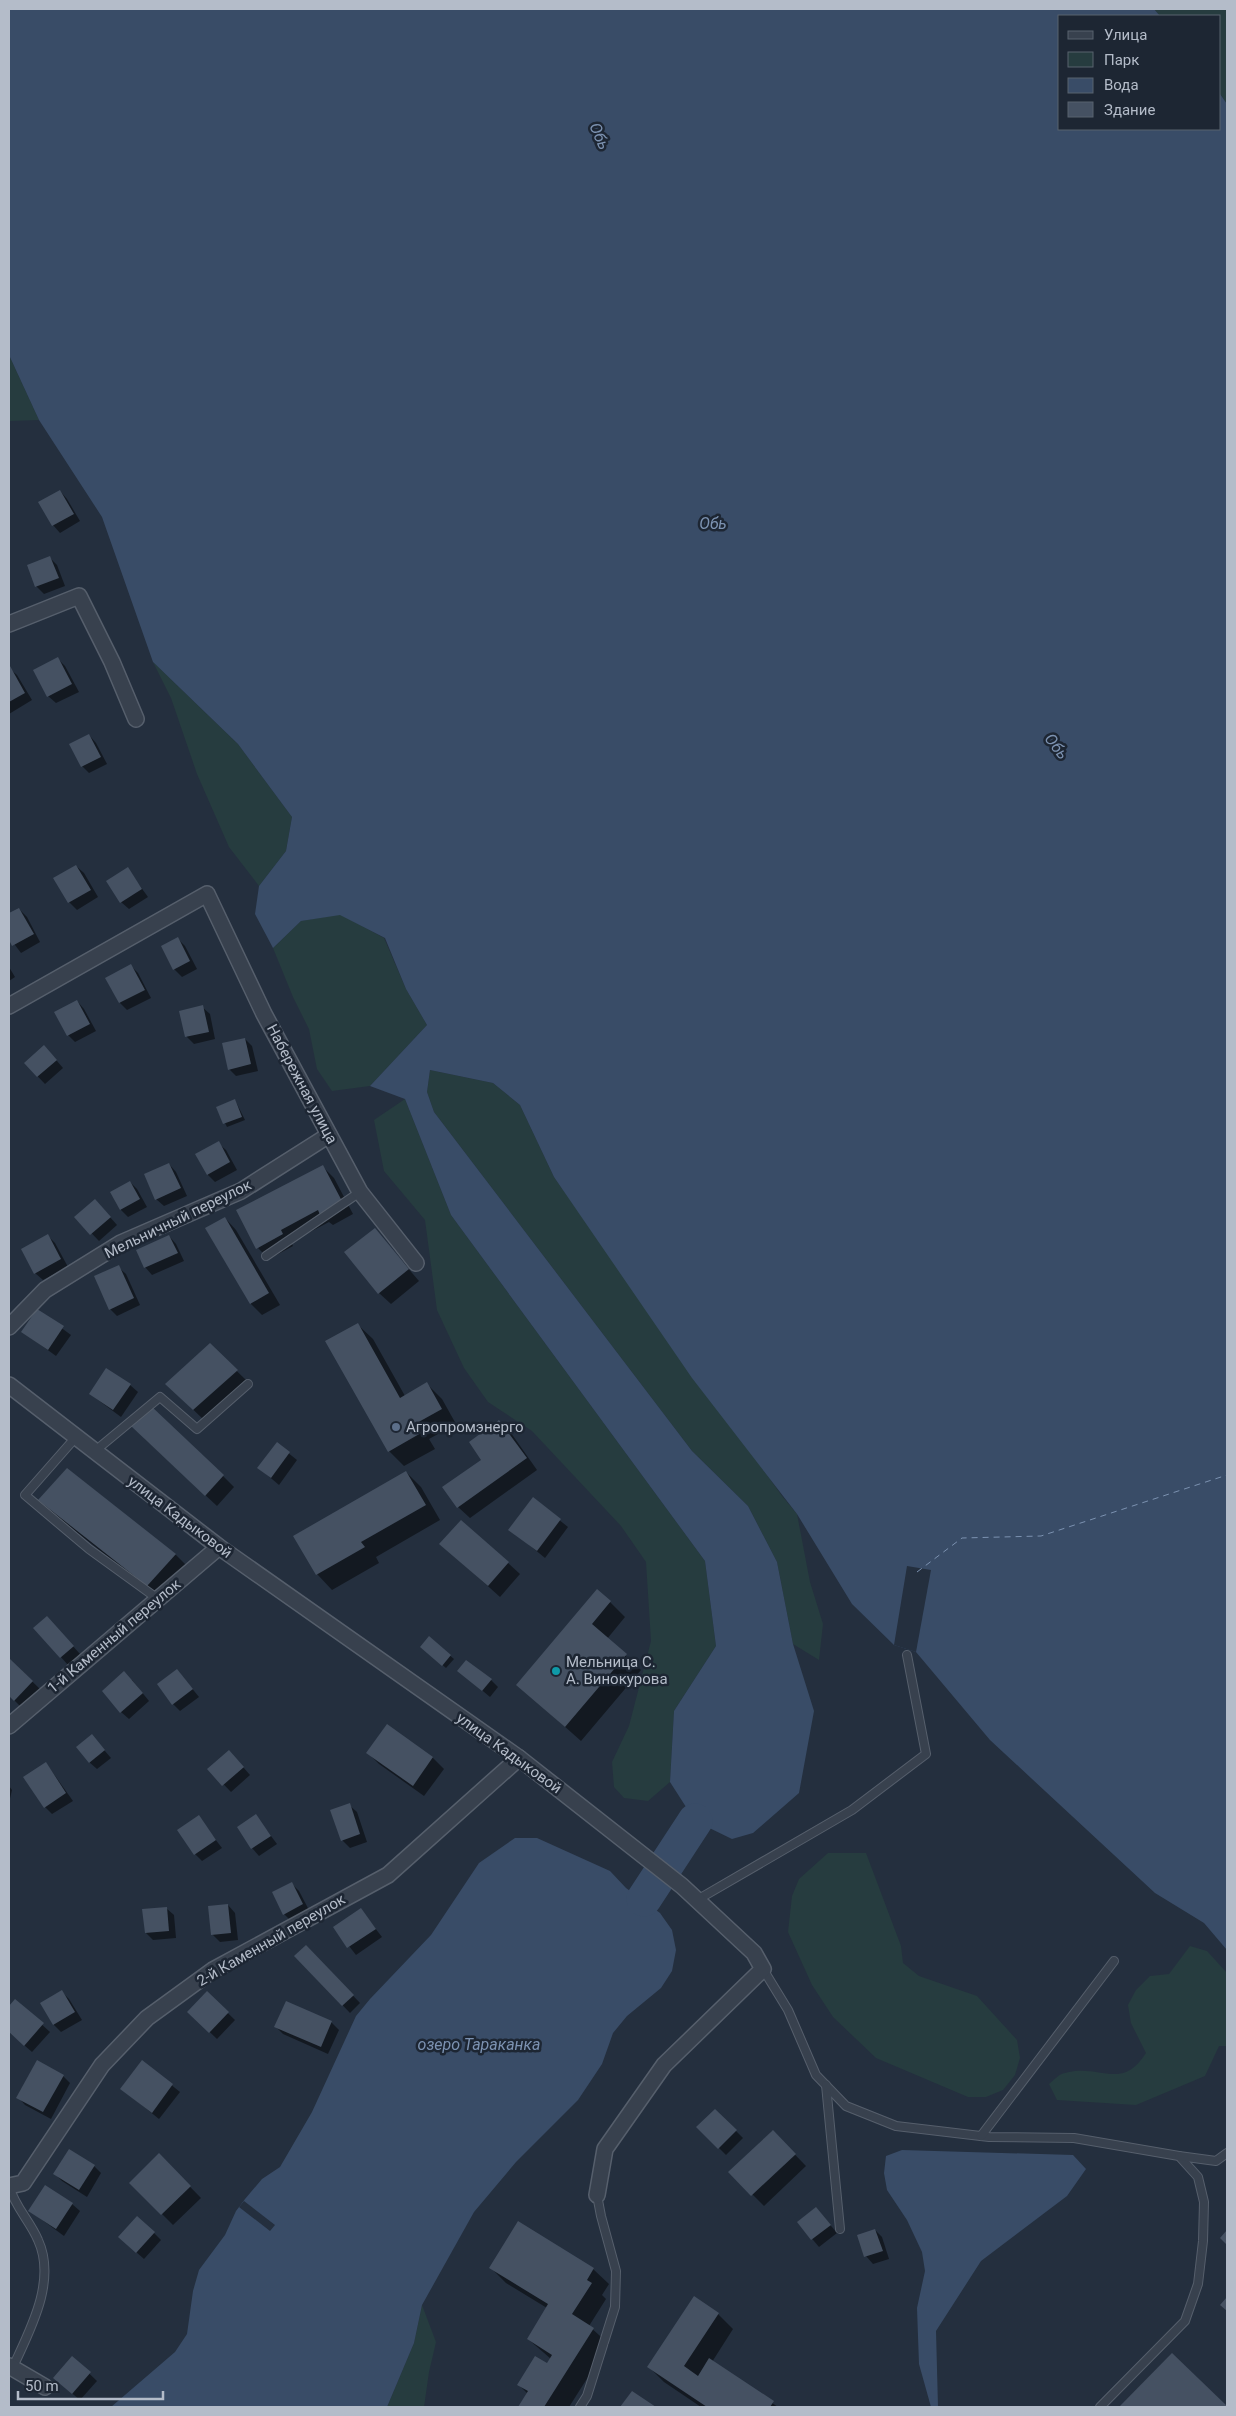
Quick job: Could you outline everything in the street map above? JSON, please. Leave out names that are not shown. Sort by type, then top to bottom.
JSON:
[{"type":"street","points":[[9,624],[79,596],[112,662],[136,719]]},
{"type":"street","name":"Набережная улица","points":[[9,1006],[207,894],[264,1014],[360,1192],[416,1263]]},
{"type":"street","name":"Мельничный переулок","points":[[9,1327],[45,1290],[121,1243],[241,1191],[329,1135]]},
{"type":"street","name":"улица Кадыковой","points":[[11,1390],[76,1437],[219,1547],[519,1758],[682,1886],[754,1953],[762,1969]]},
{"type":"street","name":"1-й Каменный переулок","points":[[9,1726],[219,1547]]},
{"type":"street","name":"2-й Каменный переулок","points":[[9,2186],[23,2184],[102,2065],[148,2018],[213,1970],[388,1875],[519,1758]]},
{"type":"street","points":[[598,2194],[605,2149],[664,2065],[762,1969]]},
{"type":"street","points":[[11,2367],[45,2387]]},
{"type":"lane","points":[[266,1256],[360,1192]]},
{"type":"lane","points":[[95,1452],[160,1397],[197,1429],[248,1384]]},
{"type":"lane","points":[[76,1437],[25,1494],[89,1549],[158,1599]]},
{"type":"lane","points":[[697,1900],[852,1810],[926,1754],[907,1655]]},
{"type":"lane","points":[[981,2136],[1114,1961]]},
{"type":"lane","points":[[762,1969],[788,2010],[816,2075],[846,2106],[896,2126],[981,2136],[1074,2138],[1216,2162],[1227,2153]]},
{"type":"lane","points":[[826,2085],[840,2228]]},
{"type":"lane","points":[[1100,2407],[1185,2321],[1198,2284],[1203,2241],[1204,2202],[1198,2177],[1179,2156]]},
{"type":"lane","points":[[9,2186],[13,2200],[38,2240],[44,2263],[42,2291],[34,2321],[11,2367]]},
{"type":"lane","points":[[580,2407],[587,2396],[615,2307],[616,2271],[601,2216],[598,2194]]},
{"type":"green space","points":[[1154,9],[1227,9],[1227,104],[1221,95],[1221,15],[1159,15]]},
{"type":"green space","points":[[9,355],[39,420],[9,421]]},
{"type":"green space","points":[[153,662],[238,744],[292,817],[286,851],[259,886],[229,847],[197,774],[171,698]]},
{"type":"green space","points":[[340,914],[384,938],[406,989],[427,1025],[370,1086],[332,1091],[317,1069],[309,1029],[293,997],[273,948],[301,921]]},
{"type":"green space","points":[[430,1070],[493,1083],[520,1105],[554,1177],[782,1496],[797,1514],[810,1582],[823,1624],[819,1660],[793,1644],[777,1562],[748,1506],[692,1451],[434,1112],[427,1092]]},
{"type":"green space","points":[[405,1099],[451,1215],[705,1561],[716,1646],[674,1711],[670,1782],[648,1801],[624,1798],[614,1787],[612,1762],[629,1726],[651,1641],[646,1562],[621,1526],[532,1431],[488,1402],[464,1368],[437,1310],[425,1220],[384,1171],[374,1120]]},
{"type":"green space","points":[[828,1853],[866,1853],[901,1946],[903,1963],[919,1976],[977,1996],[1017,2040],[1020,2058],[1015,2075],[1003,2090],[986,2097],[968,2097],[876,2058],[833,2017],[812,1985],[788,1932],[792,1896],[799,1879]]},
{"type":"green space","points":[[1190,1946],[1207,1951],[1227,1973],[1227,2046],[1219,2046],[1205,2076],[1136,2105],[1057,2100],[1049,2084],[1063,2074],[1089,2071],[1119,2074],[1137,2065],[1146,2053],[1131,2023],[1128,2005],[1136,1990],[1150,1976],[1169,1974]]},
{"type":"green space","points":[[422,2305],[436,2342],[424,2407],[387,2407],[414,2343]]},
{"type":"water","name":"Обь","points":[[9,9],[1154,9],[1159,15],[1058,15],[1058,130],[1221,130],[1221,95],[1227,104],[1227,1950],[1204,1923],[1155,1893],[990,1740],[916,1652],[894,1645],[852,1604],[797,1514],[692,1378],[554,1177],[520,1105],[493,1083],[430,1070],[427,1092],[434,1112],[692,1451],[748,1506],[777,1562],[793,1644],[814,1711],[799,1793],[753,1833],[732,1839],[695,1821],[670,1782],[674,1711],[716,1646],[705,1561],[451,1215],[405,1099],[370,1086],[427,1025],[406,989],[385,938],[340,915],[301,921],[273,948],[255,914],[259,886],[286,851],[292,817],[238,744],[153,662],[102,517],[39,420],[9,355]]},
{"type":"water","name":"озеро Тараканка","points":[[515,1838],[537,1838],[610,1871],[626,1888],[660,1913],[672,1930],[676,1950],[672,1971],[661,1988],[627,2016],[613,2033],[602,2064],[578,2100],[516,2162],[474,2212],[422,2305],[414,2343],[387,2407],[111,2407],[175,2352],[187,2334],[193,2291],[199,2270],[225,2235],[236,2211],[245,2199],[262,2179],[280,2167],[312,2112],[356,2016],[431,1935],[479,1863]]},
{"type":"water","points":[[902,2150],[1073,2155],[1086,2169],[1067,2196],[981,2261],[936,2331],[938,2407],[931,2407],[919,2364],[917,2308],[925,2271],[922,2252],[907,2220],[887,2190],[884,2173],[886,2156]]},
{"type":"pier","points":[[907,1566],[931,1570],[916,1652],[894,1645]]},
{"type":"pier","points":[[244,2201],[275,2225],[270,2231],[239,2207]]},
{"type":"building","points":[[60,490],[74,514],[52,526],[38,502]]},
{"type":"building","points":[[50,556],[59,578],[35,587],[27,565]]},
{"type":"building","points":[[58,657],[72,684],[47,697],[33,670]]},
{"type":"building","points":[[9,667],[25,693],[9,702]]},
{"type":"building","points":[[89,734],[101,757],[81,767],[69,744]]},
{"type":"building","points":[[76,865],[91,890],[68,903],[53,878]]},
{"type":"building","points":[[128,867],[142,889],[120,903],[106,881]]},
{"type":"building","points":[[19,908],[34,934],[12,946],[9,940],[9,913]]},
{"type":"building","points":[[178,937],[190,961],[173,970],[161,946]]},
{"type":"building","points":[[131,964],[145,990],[119,1003],[105,978]]},
{"type":"building","points":[[77,1000],[90,1024],[67,1036],[54,1012]]},
{"type":"building","points":[[203,1005],[209,1032],[185,1037],[179,1011]]},
{"type":"building","points":[[245,1038],[251,1064],[228,1070],[222,1043]]},
{"type":"building","points":[[44,1045],[57,1060],[37,1077],[24,1063]]},
{"type":"building","points":[[235,1099],[242,1117],[223,1124],[216,1107]]},
{"type":"building","points":[[219,1141],[230,1162],[207,1175],[195,1154]]},
{"type":"building","points":[[169,1163],[181,1188],[155,1200],[144,1174]]},
{"type":"building","points":[[323,1165],[343,1203],[320,1215],[318,1210],[281,1230],[283,1234],[256,1249],[236,1210]]},
{"type":"building","points":[[130,1181],[140,1199],[120,1210],[110,1192]]},
{"type":"building","points":[[95,1199],[111,1217],[90,1235],[74,1217]]},
{"type":"building","points":[[225,1217],[269,1293],[250,1304],[205,1228]]},
{"type":"building","points":[[375,1228],[409,1269],[378,1294],[344,1252]]},
{"type":"building","points":[[48,1234],[61,1259],[34,1274],[21,1249]]},
{"type":"building","points":[[169,1235],[178,1253],[144,1268],[136,1250]]},
{"type":"building","points":[[119,1265],[134,1298],[109,1310],[94,1276]]},
{"type":"building","points":[[37,1309],[64,1326],[48,1350],[21,1332]]},
{"type":"building","points":[[358,1323],[400,1398],[427,1382],[442,1409],[415,1424],[421,1433],[388,1452],[325,1341]]},
{"type":"building","points":[[210,1343],[238,1370],[193,1410],[165,1384]]},
{"type":"building","points":[[106,1368],[131,1384],[113,1410],[89,1394]]},
{"type":"building","points":[[151,1406],[224,1475],[205,1496],[131,1426]]},
{"type":"building","points":[[499,1420],[527,1458],[457,1508],[442,1487],[481,1460],[469,1442]]},
{"type":"building","points":[[277,1442],[290,1452],[271,1478],[257,1468]]},
{"type":"building","points":[[67,1468],[176,1554],[147,1586],[38,1500]]},
{"type":"building","points":[[406,1471],[426,1505],[361,1542],[365,1547],[316,1575],[293,1536]]},
{"type":"building","points":[[533,1497],[561,1519],[537,1551],[508,1530]]},
{"type":"building","points":[[461,1520],[509,1562],[488,1586],[439,1544]]},
{"type":"building","points":[[597,1589],[611,1601],[592,1624],[627,1654],[565,1727],[516,1685]]},
{"type":"building","points":[[47,1616],[74,1646],[60,1658],[33,1628]]},
{"type":"building","points":[[429,1636],[451,1655],[442,1666],[420,1647]]},
{"type":"building","points":[[10,1659],[33,1681],[14,1701],[9,1696]]},
{"type":"building","points":[[466,1660],[492,1679],[482,1691],[457,1671]]},
{"type":"building","points":[[177,1669],[193,1689],[172,1705],[157,1684]]},
{"type":"building","points":[[124,1671],[143,1693],[120,1713],[102,1691]]},
{"type":"building","points":[[387,1724],[433,1757],[413,1786],[366,1753]]},
{"type":"building","points":[[92,1734],[105,1750],[89,1763],[76,1747]]},
{"type":"building","points":[[229,1750],[244,1767],[222,1786],[207,1769]]},
{"type":"building","points":[[46,1762],[66,1793],[44,1808],[23,1777]]},
{"type":"building","points":[[350,1803],[360,1834],[341,1841],[330,1810]]},
{"type":"building","points":[[256,1814],[271,1836],[251,1849],[237,1827]]},
{"type":"building","points":[[199,1815],[216,1840],[194,1855],[177,1830]]},
{"type":"building","points":[[292,1882],[303,1904],[283,1915],[272,1892]]},
{"type":"building","points":[[228,1904],[231,1933],[211,1935],[208,1906]]},
{"type":"building","points":[[167,1907],[169,1931],[145,1933],[142,1909]]},
{"type":"building","points":[[361,1908],[376,1929],[347,1948],[333,1927]]},
{"type":"building","points":[[306,1945],[354,1995],[342,2006],[294,1956]]},
{"type":"building","points":[[62,1990],[75,2012],[53,2025],[40,2003]]},
{"type":"building","points":[[207,1991],[229,2012],[209,2033],[187,2012]]},
{"type":"building","points":[[15,1999],[44,2023],[24,2046],[9,2032],[9,2006]]},
{"type":"building","points":[[286,2001],[332,2021],[321,2047],[274,2027]]},
{"type":"building","points":[[37,2060],[64,2075],[43,2112],[16,2098]]},
{"type":"building","points":[[142,2060],[173,2084],[152,2113],[120,2089]]},
{"type":"building","points":[[715,2109],[737,2130],[718,2149],[696,2127]]},
{"type":"building","points":[[773,2130],[796,2154],[751,2196],[728,2172]]},
{"type":"building","points":[[69,2149],[95,2165],[79,2190],[53,2174]]},
{"type":"building","points":[[159,2153],[191,2186],[161,2215],[129,2183]]},
{"type":"building","points":[[45,2185],[73,2203],[56,2229],[28,2211]]},
{"type":"building","points":[[816,2207],[831,2225],[811,2240],[797,2222]]},
{"type":"building","points":[[137,2216],[155,2232],[136,2253],[118,2237]]},
{"type":"building","points":[[518,2221],[594,2268],[587,2280],[592,2283],[572,2314],[594,2328],[544,2407],[518,2407],[528,2391],[517,2385],[535,2356],[547,2363],[552,2355],[527,2339],[548,2304],[489,2268]]},
{"type":"building","points":[[875,2229],[883,2251],[864,2257],[857,2235]]},
{"type":"building","points":[[1227,2230],[1227,2245],[1220,2238]]},
{"type":"building","points":[[694,2296],[719,2313],[684,2366],[698,2376],[709,2358],[774,2401],[770,2407],[707,2407],[647,2367]]},
{"type":"building","points":[[1227,2297],[1227,2311],[1220,2305]]},
{"type":"building","points":[[1172,2353],[1227,2406],[1227,2407],[1119,2407]]},
{"type":"building","points":[[72,2356],[91,2372],[72,2394],[53,2378]]},
{"type":"building","points":[[632,2391],[656,2407],[620,2407]]},
{"type":"waterway","points":[[644,1899],[695,1821]]},
{"type":"ferry route","points":[[917,1572],[962,1538],[1041,1536],[1227,1475]]},
{"type":"place","name":"Агропромэнерго","points":[[396,1427]]},
{"type":"place","name":"Мельница С. А. Винокурова","points":[[556,1671]]}]
